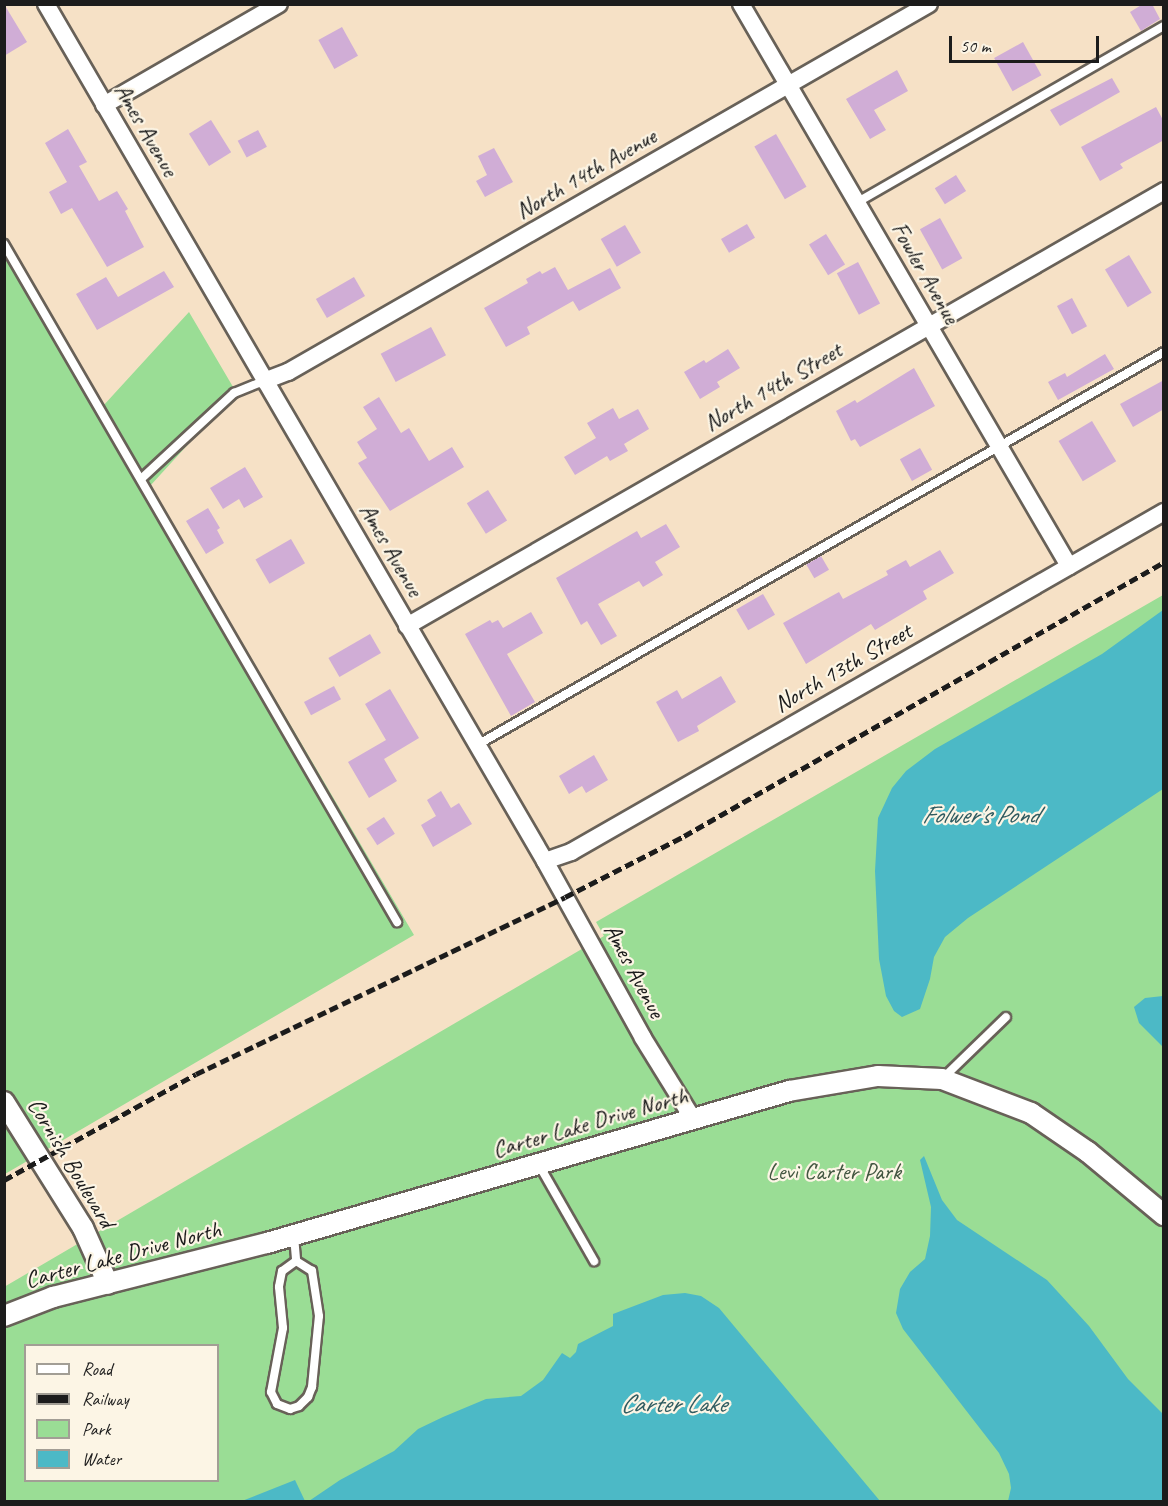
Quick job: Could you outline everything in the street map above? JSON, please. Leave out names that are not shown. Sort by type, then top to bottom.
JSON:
[{"type":"street","name":"Ames Avenue","points":[[46,4],[545,861],[643,1038],[693,1119]]},
{"type":"street","points":[[104,105],[279,4]]},
{"type":"street","name":"Fowler Avenue","points":[[741,4],[1069,566]]},
{"type":"street","name":"North 14th Avenue","points":[[264,381],[288,372],[929,4]]},
{"type":"street","name":"North 14th Street","points":[[407,626],[1164,191]]},
{"type":"street","name":"North 13th Street","points":[[545,861],[571,852],[1164,512]]},
{"type":"street","name":"Carter Lake Drive North","points":[[4,1316],[53,1297],[294,1235],[693,1119],[830,1082],[878,1076],[942,1078],[1031,1113],[1088,1152],[1164,1215]]},
{"type":"street","name":"Cornish Boulevard","points":[[4,1102],[83,1228],[108,1284]]},
{"type":"lane","points":[[856,203],[1164,26]]},
{"type":"lane","points":[[4,244],[397,922]]},
{"type":"lane","points":[[477,745],[1000,448],[1164,352]]},
{"type":"lane","points":[[141,479],[234,393],[264,381]]},
{"type":"lane","points":[[942,1078],[1006,1017]]},
{"type":"lane","points":[[539,1165],[594,1261]]},
{"type":"lane","points":[[294,1235],[296,1261]]},
{"type":"lane","points":[[296,1261],[312,1271],[319,1316],[312,1387],[308,1397],[299,1406],[290,1409],[277,1404],[272,1392],[283,1328],[279,1287],[282,1271],[296,1261]]},
{"type":"green space","points":[[5,239],[103,406],[189,312],[236,392],[150,486],[414,935],[5,1174]]},
{"type":"green space","name":"Levi Carter Park","points":[[1163,595],[1163,1501],[5,1501],[4,1287],[604,936],[596,922]]},
{"type":"water","name":"Folwer's Pond","points":[[1163,610],[1163,789],[968,918],[945,937],[934,957],[930,979],[920,1009],[902,1017],[894,1011],[886,996],[879,959],[875,871],[878,818],[892,788],[906,771],[935,749],[1102,654]]},
{"type":"water","points":[[1163,996],[1163,1047],[1139,1023],[1134,1007],[1145,998]]},
{"type":"water","points":[[924,1156],[942,1200],[957,1220],[1047,1280],[1089,1326],[1128,1379],[1163,1414],[1163,1501],[1008,1501],[1011,1488],[1009,1474],[999,1453],[903,1329],[896,1313],[900,1289],[910,1272],[925,1259],[930,1236],[931,1207],[920,1160]]},
{"type":"water","name":"Carter Lake","points":[[685,1293],[701,1296],[719,1308],[880,1501],[309,1501],[340,1480],[394,1451],[418,1429],[486,1399],[521,1396],[543,1380],[562,1353],[570,1358],[576,1352],[578,1344],[613,1326],[613,1314],[663,1295]]},
{"type":"water","points":[[295,1480],[305,1501],[242,1501]]},
{"type":"building","points":[[4,4],[27,42],[4,56]]},
{"type":"building","points":[[1143,4],[1152,4],[1160,19],[1141,31],[1130,12]]},
{"type":"building","points":[[342,27],[358,56],[334,69],[318,40]]},
{"type":"building","points":[[1023,42],[1041,75],[1013,91],[994,58]]},
{"type":"building","points":[[897,70],[908,91],[874,110],[886,130],[870,139],[846,99]]},
{"type":"building","points":[[1112,78],[1120,92],[1060,126],[1050,110]]},
{"type":"building","points":[[1156,107],[1164,122],[1164,140],[1120,164],[1123,168],[1100,181],[1081,147]]},
{"type":"building","points":[[211,120],[231,152],[209,166],[189,134]]},
{"type":"building","points":[[68,129],[87,162],[79,166],[99,201],[117,191],[128,209],[125,211],[144,247],[107,267],[72,208],[61,214],[49,192],[67,182],[45,143]]},
{"type":"building","points":[[258,130],[267,147],[247,158],[238,141]]},
{"type":"building","points":[[776,134],[806,187],[785,199],[754,146]]},
{"type":"building","points":[[494,148],[513,182],[485,197],[476,181],[487,175],[478,156]]},
{"type":"building","points":[[956,175],[966,191],[945,204],[935,188]]},
{"type":"building","points":[[940,218],[962,258],[942,269],[920,229]]},
{"type":"building","points":[[747,224],[755,238],[729,253],[721,239]]},
{"type":"building","points":[[625,225],[641,253],[617,267],[601,239]]},
{"type":"building","points":[[826,234],[845,265],[828,275],[809,245]]},
{"type":"building","points":[[1129,255],[1152,293],[1128,307],[1105,269]]},
{"type":"building","points":[[858,262],[880,303],[859,315],[837,273]]},
{"type":"building","points":[[555,267],[568,290],[610,268],[621,288],[579,311],[573,301],[527,327],[530,334],[506,347],[484,308],[528,283],[526,279],[540,271],[542,274]]},
{"type":"building","points":[[164,271],[174,287],[97,330],[76,294],[106,277],[118,297]]},
{"type":"building","points":[[354,277],[365,296],[327,318],[316,299]]},
{"type":"building","points":[[1072,298],[1087,326],[1072,334],[1057,306]]},
{"type":"building","points":[[431,327],[446,355],[396,382],[381,354]]},
{"type":"building","points":[[728,349],[740,368],[717,382],[720,387],[700,399],[684,372],[704,360],[706,363]]},
{"type":"building","points":[[1105,354],[1114,369],[1058,400],[1048,382],[1065,373],[1067,377]]},
{"type":"building","points":[[914,368],[935,406],[860,447],[855,439],[851,441],[836,411],[855,400],[857,403]]},
{"type":"building","points":[[1164,380],[1164,409],[1133,427],[1120,404]]},
{"type":"building","points":[[379,397],[401,433],[409,428],[429,461],[452,447],[464,467],[390,511],[358,463],[367,458],[357,442],[377,429],[363,407]]},
{"type":"building","points":[[613,408],[619,419],[638,409],[649,429],[624,444],[628,451],[610,461],[607,456],[575,475],[564,457],[596,438],[587,423]]},
{"type":"building","points":[[1092,421],[1116,461],[1083,481],[1059,441]]},
{"type":"building","points":[[920,448],[932,470],[912,481],[900,459]]},
{"type":"building","points":[[245,467],[263,497],[244,508],[239,499],[223,509],[210,488]]},
{"type":"building","points":[[488,490],[507,521],[486,534],[467,503]]},
{"type":"building","points":[[208,508],[220,528],[217,530],[224,543],[206,554],[186,521]]},
{"type":"building","points":[[666,524],[680,547],[655,562],[663,575],[643,587],[639,581],[598,604],[617,636],[601,645],[587,621],[581,625],[556,578],[637,531],[641,538]]},
{"type":"building","points":[[291,539],[305,563],[269,584],[255,560]]},
{"type":"building","points":[[940,550],[954,573],[923,591],[927,599],[875,630],[871,624],[806,664],[783,623],[839,592],[843,599],[888,575],[886,571],[906,560],[910,567]]},
{"type":"building","points":[[821,556],[829,570],[814,578],[806,564]]},
{"type":"building","points":[[763,594],[775,615],[748,630],[736,610]]},
{"type":"building","points":[[531,612],[543,633],[507,654],[535,702],[511,716],[465,634],[490,620],[492,623],[498,620],[503,628]]},
{"type":"building","points":[[370,634],[381,653],[339,677],[328,658]]},
{"type":"building","points":[[721,676],[736,702],[697,726],[699,731],[678,742],[656,702],[677,690],[682,699]]},
{"type":"building","points":[[334,686],[341,699],[311,715],[304,702]]},
{"type":"building","points":[[390,689],[419,738],[384,759],[397,781],[369,798],[348,762],[386,740],[365,704]]},
{"type":"building","points":[[594,755],[608,780],[586,793],[582,786],[569,794],[559,776]]},
{"type":"building","points":[[441,791],[451,808],[459,803],[472,824],[433,847],[421,825],[436,816],[427,800]]},
{"type":"building","points":[[384,817],[395,834],[377,845],[366,828]]},
{"type":"railway","points":[[4,1180],[196,1074],[565,897],[684,836],[1164,562]]}]
